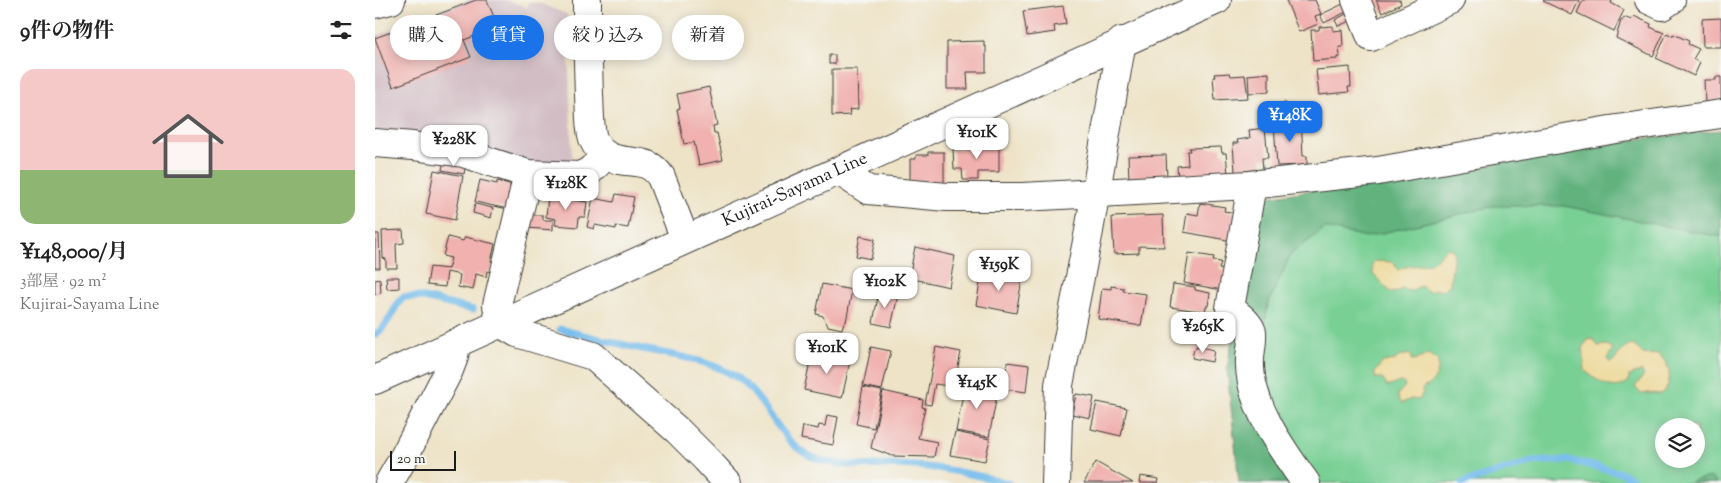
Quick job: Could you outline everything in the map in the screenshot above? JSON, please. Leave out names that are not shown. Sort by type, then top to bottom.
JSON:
[{"type":"street","points":[[375,4],[391,0]]},
{"type":"street","points":[[587,0],[593,140],[606,155],[618,160],[649,165],[656,170],[661,177],[685,240]]},
{"type":"street","name":"Kujirai-Sayama Line","points":[[375,380],[1122,41],[1217,0]]},
{"type":"street","points":[[1356,0],[1371,37],[1450,0]]},
{"type":"street","points":[[1649,0],[1662,6],[1671,0]]},
{"type":"street","points":[[1056,483],[1059,385],[1089,231],[1122,41]]},
{"type":"street","points":[[839,171],[868,190],[947,197],[1021,196],[1251,185],[1378,171],[1609,130],[1721,114]]},
{"type":"street","points":[[375,143],[463,153],[528,174],[580,176],[590,171],[606,155]]},
{"type":"street","points":[[528,174],[497,305],[500,323],[517,333],[593,356],[678,431],[728,483]]},
{"type":"street","points":[[1251,185],[1230,308],[1251,327],[1253,332],[1249,365],[1252,388],[1261,410],[1294,466],[1307,483]]},
{"type":"street","points":[[389,483],[449,370],[454,358],[456,343]]},
{"type":"shaded area","points":[[470,0],[505,0],[527,7],[529,3],[538,3],[567,14],[554,15],[554,60],[569,60],[572,158],[563,168],[547,168],[456,141],[404,131],[375,131],[375,36],[390,30],[390,60],[462,60],[462,15],[430,15]]},
{"type":"green space","points":[[1721,130],[1721,237],[1564,206],[1494,206],[1366,237],[1325,228],[1291,254],[1268,304],[1259,363],[1310,483],[1239,483],[1227,369],[1256,202],[1267,197],[1506,162],[1640,139]]},
{"type":"green space","points":[[1721,160],[1721,483],[1244,483],[1234,368],[1282,218]]},
{"type":"green space","points":[[1710,477],[1717,483],[1690,483],[1692,481]]},
{"type":"sand","points":[[1447,248],[1454,252],[1450,285],[1441,291],[1436,289],[1429,292],[1421,286],[1409,291],[1402,289],[1395,293],[1390,292],[1373,274],[1372,264],[1375,261],[1393,262],[1398,270],[1432,262]]},
{"type":"sand","points":[[1593,339],[1598,346],[1607,345],[1613,349],[1607,359],[1610,363],[1622,349],[1633,345],[1643,354],[1658,354],[1668,368],[1669,379],[1665,390],[1661,394],[1641,394],[1635,387],[1644,375],[1641,371],[1629,376],[1629,381],[1618,386],[1606,385],[1595,379],[1585,371],[1583,346],[1588,340]]},
{"type":"sand","points":[[1411,354],[1412,360],[1429,354],[1437,359],[1438,372],[1434,380],[1424,387],[1419,400],[1411,399],[1402,403],[1398,398],[1398,394],[1405,386],[1403,382],[1387,386],[1382,378],[1375,378],[1375,372],[1383,362]]},
{"type":"building","points":[[476,0],[487,0],[493,15],[472,15],[472,37],[464,40],[471,57],[393,87],[375,38],[390,32],[390,60],[462,60],[462,15],[436,15]]},
{"type":"building","points":[[1286,0],[1315,0],[1321,14],[1315,16],[1318,24],[1299,32]]},
{"type":"building","points":[[1376,0],[1400,0],[1401,4],[1382,13]]},
{"type":"building","points":[[1544,0],[1579,0],[1572,15]]},
{"type":"building","points":[[1583,0],[1612,0],[1611,3],[1624,10],[1614,31],[1577,13]]},
{"type":"building","points":[[1345,3],[1348,11],[1324,23],[1320,15]]},
{"type":"building","points":[[1063,6],[1066,24],[1054,26],[1055,32],[1027,36],[1023,11]]},
{"type":"building","points":[[1346,14],[1350,21],[1338,26],[1335,20]]},
{"type":"building","points":[[1634,16],[1651,24],[1650,27],[1664,33],[1653,56],[1616,38],[1621,20],[1624,17],[1631,20]]},
{"type":"building","points":[[1721,18],[1721,47],[1703,47],[1702,19]]},
{"type":"building","points":[[1333,26],[1333,31],[1342,30],[1343,47],[1339,47],[1340,57],[1337,57],[1337,59],[1313,61],[1311,30],[1319,30],[1319,27]]},
{"type":"building","points":[[1667,33],[1689,41],[1688,44],[1699,49],[1693,59],[1700,63],[1694,76],[1656,58]]},
{"type":"building","points":[[984,41],[984,46],[986,46],[986,72],[967,72],[968,89],[947,89],[947,42]]},
{"type":"building","points":[[829,55],[835,55],[835,64],[829,64]]},
{"type":"building","points":[[1350,67],[1351,87],[1348,87],[1349,92],[1319,95],[1316,70]]},
{"type":"building","points":[[832,69],[857,69],[858,109],[849,110],[850,115],[832,116]]},
{"type":"building","points":[[1230,73],[1231,76],[1245,75],[1248,98],[1215,100],[1214,74]]},
{"type":"building","points":[[1269,73],[1269,92],[1249,93],[1248,75]]},
{"type":"building","points":[[1716,77],[1721,77],[1721,105],[1705,103],[1704,80],[1716,80]]},
{"type":"building","points":[[709,87],[717,125],[713,126],[714,133],[717,133],[723,160],[699,165],[694,142],[684,144],[677,109],[680,108],[677,94]]},
{"type":"building","points":[[1286,103],[1287,118],[1274,118],[1273,104]]},
{"type":"building","points":[[1301,116],[1303,156],[1307,156],[1307,165],[1277,166],[1274,124],[1283,123],[1283,119],[1288,119],[1287,117]]},
{"type":"building","points":[[1265,128],[1268,158],[1262,158],[1263,169],[1235,172],[1233,143],[1238,143],[1237,140],[1250,138],[1249,130]]},
{"type":"building","points":[[999,143],[999,172],[978,172],[978,180],[963,180],[962,169],[954,169],[953,149],[963,149],[963,144]]},
{"type":"building","points":[[1221,147],[1222,153],[1226,153],[1228,174],[1178,179],[1177,166],[1188,165],[1187,151],[1190,151],[1189,148]]},
{"type":"building","points":[[928,152],[944,152],[944,185],[910,185],[910,159],[916,159],[916,155],[928,155]]},
{"type":"building","points":[[1166,155],[1167,178],[1129,179],[1128,156]]},
{"type":"building","points":[[444,159],[466,163],[464,174],[442,170]]},
{"type":"building","points":[[434,170],[463,176],[455,220],[426,214]]},
{"type":"building","points":[[480,180],[497,184],[497,181],[510,184],[510,187],[513,188],[508,209],[475,202]]},
{"type":"building","points":[[616,194],[634,197],[628,228],[616,226],[616,229],[595,225],[594,229],[587,227],[593,198],[614,202]]},
{"type":"building","points":[[548,196],[587,202],[585,217],[579,217],[578,227],[555,225],[556,219],[546,217]]},
{"type":"building","points":[[1200,203],[1225,207],[1224,211],[1237,213],[1232,241],[1184,232],[1187,213],[1198,215]]},
{"type":"building","points":[[475,204],[493,208],[491,218],[473,213]]},
{"type":"building","points":[[528,215],[543,215],[543,220],[553,220],[553,230],[527,228]]},
{"type":"building","points":[[1163,215],[1164,247],[1139,246],[1139,253],[1114,254],[1112,217]]},
{"type":"building","points":[[403,230],[404,243],[396,244],[397,268],[386,268],[386,259],[383,258],[382,231]]},
{"type":"building","points":[[375,234],[379,234],[380,268],[375,268]]},
{"type":"building","points":[[860,236],[875,239],[871,259],[856,256]]},
{"type":"building","points":[[448,237],[463,241],[465,237],[495,244],[491,261],[494,262],[491,272],[487,271],[486,277],[476,274],[473,290],[458,287],[460,275],[447,272],[445,287],[427,285],[430,267],[448,269],[451,258],[443,256]]},
{"type":"building","points":[[915,247],[955,256],[949,287],[909,278]]},
{"type":"building","points":[[1189,253],[1214,257],[1213,261],[1221,262],[1219,269],[1225,270],[1222,290],[1184,283]]},
{"type":"building","points":[[982,272],[1022,280],[1016,313],[976,305]]},
{"type":"building","points":[[386,277],[399,277],[399,288],[387,289]]},
{"type":"building","points":[[380,279],[381,293],[375,294],[375,280]]},
{"type":"building","points":[[822,284],[852,290],[846,322],[844,322],[842,329],[828,326],[823,316],[816,314]]},
{"type":"building","points":[[1173,284],[1195,287],[1195,290],[1210,293],[1205,312],[1170,307]]},
{"type":"building","points":[[1111,286],[1124,288],[1123,291],[1146,294],[1141,326],[1098,319],[1102,288],[1111,289]]},
{"type":"building","points":[[879,291],[898,295],[891,327],[873,323]]},
{"type":"building","points":[[1196,346],[1214,350],[1212,362],[1192,358]]},
{"type":"building","points":[[871,347],[891,351],[882,390],[863,386]]},
{"type":"building","points":[[936,347],[961,352],[954,387],[935,384],[931,405],[925,404]]},
{"type":"building","points":[[812,352],[850,361],[842,398],[804,390]]},
{"type":"building","points":[[1007,362],[1029,365],[1026,392],[1004,389]]},
{"type":"building","points":[[965,384],[998,390],[989,437],[956,431]]},
{"type":"building","points":[[863,387],[882,391],[874,428],[856,424]]},
{"type":"building","points":[[883,391],[923,400],[922,407],[925,408],[918,438],[937,442],[934,457],[892,456],[871,448]]},
{"type":"building","points":[[1076,394],[1094,397],[1090,418],[1072,414]]},
{"type":"building","points":[[1097,402],[1127,408],[1121,436],[1091,429]]},
{"type":"building","points":[[827,415],[838,417],[833,445],[801,439],[803,426],[818,429],[819,425],[825,426]]},
{"type":"building","points":[[955,432],[990,439],[985,461],[950,455]]},
{"type":"building","points":[[1096,462],[1133,483],[1084,483]]},
{"type":"building","points":[[1140,476],[1159,479],[1158,483],[1139,483]]},
{"type":"waterway","points":[[375,335],[384,327],[403,297],[420,297],[473,310]]},
{"type":"waterway","points":[[560,329],[679,356],[722,369],[745,384],[754,393],[795,446],[805,454],[817,459],[840,464],[865,466],[903,465],[938,468],[1008,483]]},
{"type":"waterway","points":[[1462,483],[1531,462],[1568,460],[1622,473],[1639,483]]}]
